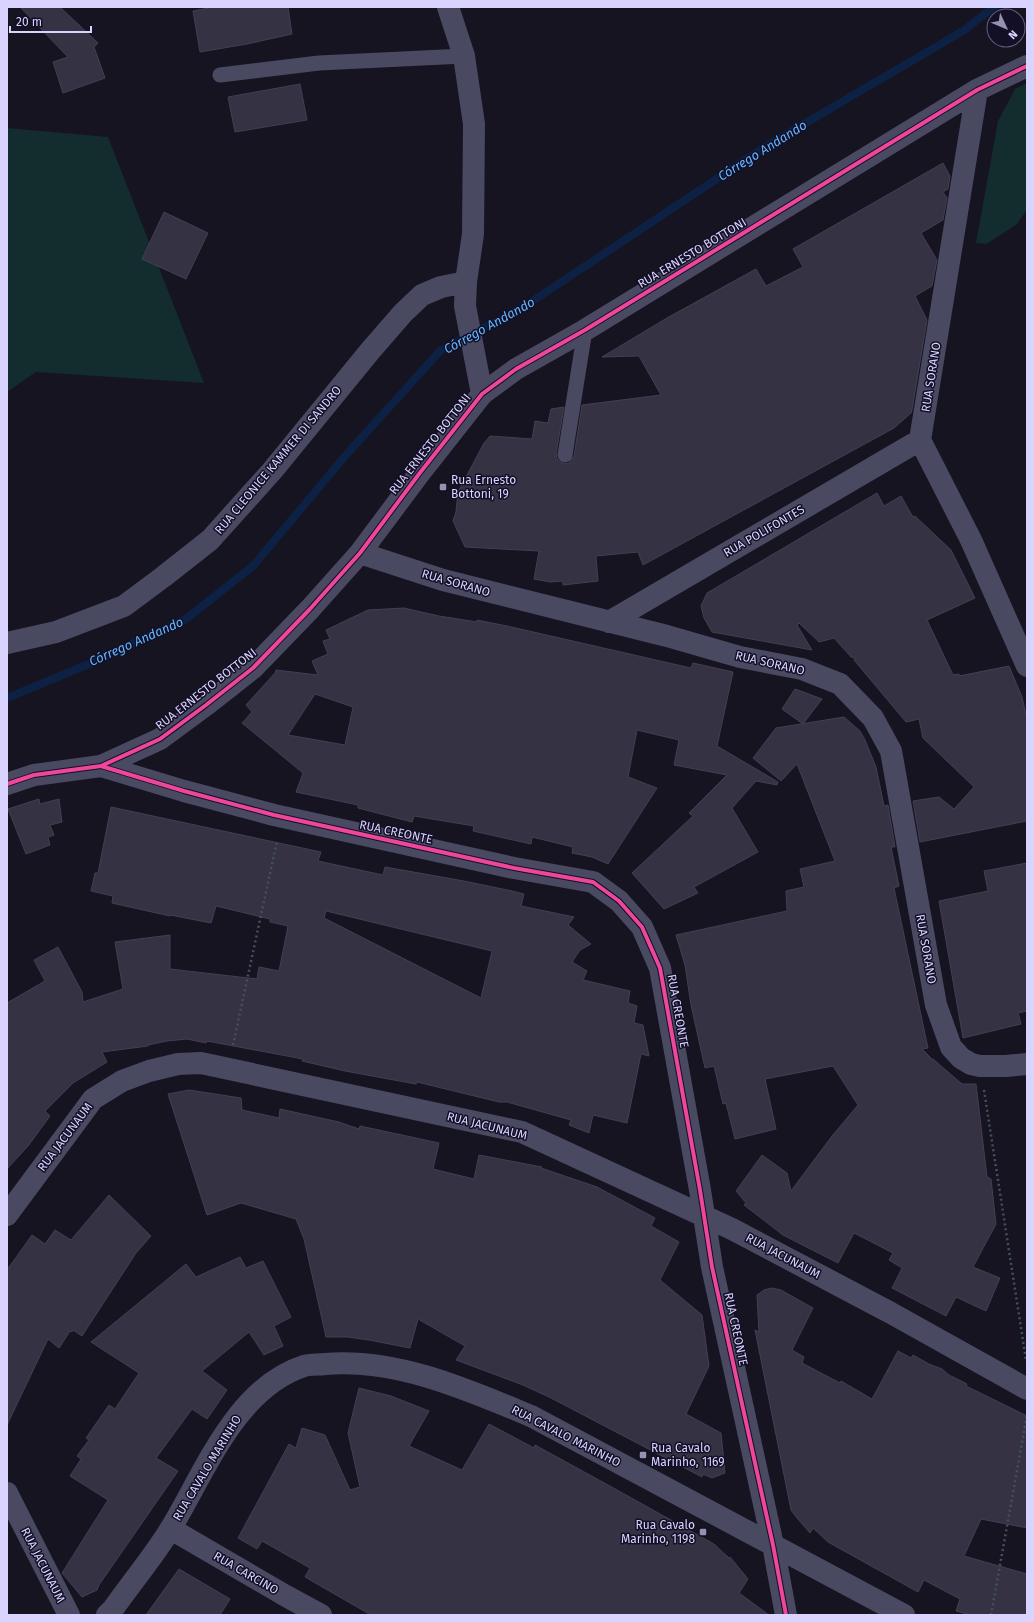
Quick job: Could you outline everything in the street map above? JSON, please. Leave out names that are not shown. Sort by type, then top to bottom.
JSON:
[{"type":"street","points":[[448,7],[464,56],[474,124],[473,234],[466,282],[465,306],[482,394]]},
{"type":"street","name":"RUA ERNESTO BOTTONI","points":[[7,784],[34,775],[101,766],[160,739],[253,668],[310,609],[360,553],[419,474],[482,394],[516,370],[585,330],[977,90],[1027,66]]},
{"type":"street","name":"RUA SORANO","points":[[920,440],[977,90]]},
{"type":"street","name":"RUA CLEONICE KAMMER DI SANDRO","points":[[7,643],[56,632],[124,606],[164,577],[210,540],[272,471],[403,313],[422,295],[441,288],[466,282]]},
{"type":"street","points":[[920,440],[971,540],[1027,666]]},
{"type":"street","name":"RUA POLIFONTES","points":[[609,622],[920,440]]},
{"type":"street","name":"RUA SORANO","points":[[360,553],[443,580],[667,636],[740,657],[802,669],[840,684],[873,718],[890,751],[936,1005],[951,1047],[961,1058],[971,1064],[980,1066],[1027,1064]]},
{"type":"street","name":"RUA CREONTE","points":[[101,766],[184,792],[283,817],[514,868],[593,882],[619,901],[642,927],[660,968],[700,1190],[712,1267],[773,1545],[786,1615]]},
{"type":"street","name":"RUA JACUNAUM","points":[[7,1215],[93,1099],[122,1080],[149,1071],[178,1064],[201,1063],[522,1132],[732,1229],[891,1313],[1027,1389]]},
{"type":"street","name":"RUA CAVALO MARINHO","points":[[107,1615],[113,1609],[171,1529],[207,1464],[242,1410],[281,1376],[305,1366],[343,1362],[374,1365],[416,1374],[474,1393],[531,1416],[904,1615]]},
{"type":"street","name":"RUA JACUNAUM","points":[[7,1493],[69,1615]]},
{"type":"street","name":"RUA CARCINO","points":[[171,1529],[321,1615]]},
{"type":"lane","points":[[220,75],[319,63],[464,56]]},
{"type":"lane","points":[[565,455],[585,330]]},
{"type":"path","points":[[229,1069],[283,817]]},
{"type":"path","points":[[980,1066],[1027,1364]]},
{"type":"path","points":[[991,1615],[1027,1415]]},
{"type":"green space","points":[[1027,83],[1027,210],[1016,225],[986,244],[976,243],[998,121],[1015,89]]},
{"type":"green space","points":[[7,128],[108,137],[204,383],[36,372],[7,392]]},
{"type":"building","points":[[20,7],[60,7],[98,43],[94,47],[105,78],[63,93],[53,62],[68,57]]},
{"type":"building","points":[[214,7],[288,7],[292,34],[200,52],[193,11]]},
{"type":"building","points":[[300,84],[307,120],[235,132],[228,97]]},
{"type":"building","points":[[943,163],[950,176],[948,189],[943,192],[947,198],[943,220],[921,233],[937,260],[932,286],[915,296],[927,320],[912,410],[911,413],[894,428],[643,565],[638,552],[596,556],[598,581],[563,585],[563,581],[550,582],[534,579],[539,551],[465,547],[453,521],[456,512],[458,492],[484,443],[490,436],[532,439],[535,421],[548,423],[551,409],[564,407],[556,454],[557,459],[560,462],[564,464],[569,463],[574,456],[582,405],[661,395],[639,356],[602,357],[667,318],[756,269],[766,286],[803,267],[793,249]]},
{"type":"building","points":[[164,212],[208,233],[186,279],[142,259]]},
{"type":"building","points":[[877,493],[884,506],[901,496],[913,517],[915,516],[951,550],[975,598],[927,620],[953,675],[959,674],[959,676],[1009,666],[1022,697],[1027,719],[1027,821],[920,842],[913,801],[939,797],[954,809],[974,787],[923,738],[919,719],[906,722],[854,660],[855,658],[851,657],[834,638],[819,642],[799,623],[797,625],[812,650],[712,632],[704,618],[701,606],[707,593]]},
{"type":"building","points":[[404,608],[439,616],[477,622],[477,620],[691,668],[693,663],[733,672],[717,746],[778,782],[777,785],[756,781],[732,808],[758,852],[694,887],[698,893],[664,909],[632,873],[693,816],[689,813],[727,775],[674,765],[679,740],[637,730],[628,777],[657,788],[608,864],[592,857],[572,853],[573,847],[532,837],[531,844],[473,831],[474,826],[414,816],[412,822],[358,808],[358,805],[296,792],[303,773],[242,723],[252,712],[246,705],[276,670],[318,675],[312,661],[328,654],[323,641],[330,639],[326,630],[368,610]],"holes":[[[315,694],[353,707],[345,745],[288,735]]]},
{"type":"building","points":[[795,689],[822,699],[803,724],[782,709]]},
{"type":"building","points":[[844,717],[860,731],[865,740],[876,767],[884,806],[888,805],[895,847],[891,847],[899,886],[894,888],[928,1048],[922,1049],[931,1059],[933,1059],[962,1084],[976,1084],[987,1177],[991,1179],[996,1224],[973,1267],[1000,1278],[986,1311],[956,1297],[946,1316],[892,1288],[902,1268],[889,1260],[893,1253],[854,1233],[838,1263],[783,1235],[744,1205],[746,1203],[736,1191],[762,1155],[787,1173],[791,1191],[832,1136],[858,1105],[833,1066],[765,1079],[776,1129],[735,1139],[726,1103],[723,1104],[714,1066],[705,1068],[691,1005],[685,965],[676,935],[787,911],[786,891],[804,887],[800,869],[835,861],[797,764],[781,781],[753,758],[776,728]]},
{"type":"building","points":[[39,799],[40,804],[59,799],[62,822],[50,825],[54,835],[48,837],[50,845],[26,854],[8,809]]},
{"type":"building","points":[[111,807],[321,852],[318,861],[383,875],[385,867],[512,891],[524,894],[521,906],[574,917],[568,925],[591,944],[580,950],[572,962],[587,971],[583,980],[630,991],[628,1003],[637,1006],[634,1023],[643,1025],[649,1056],[641,1054],[627,1123],[593,1115],[589,1133],[569,1125],[571,1120],[507,1102],[499,1102],[417,1082],[416,1084],[345,1071],[302,1061],[303,1059],[207,1041],[206,1043],[187,1039],[102,1052],[107,1062],[73,1083],[45,1111],[50,1116],[28,1146],[7,1169],[7,1003],[45,981],[34,960],[58,947],[82,992],[83,1002],[123,989],[115,942],[170,935],[170,969],[257,979],[259,967],[279,971],[288,926],[270,922],[270,919],[216,906],[211,923],[170,916],[112,903],[113,896],[91,891],[95,873],[98,873]],"holes":[[[326,911],[492,951],[481,998],[324,918]]]},
{"type":"building","points":[[1027,863],[1027,1011],[1018,1013],[1021,1024],[963,1038],[939,901],[988,891],[984,871]]},
{"type":"building","points":[[189,1090],[241,1098],[242,1110],[279,1118],[280,1109],[339,1122],[359,1129],[360,1126],[439,1143],[433,1169],[474,1179],[479,1155],[542,1167],[541,1168],[597,1187],[655,1218],[651,1226],[679,1242],[660,1280],[702,1315],[709,1366],[686,1414],[721,1433],[725,1473],[712,1478],[703,1474],[702,1477],[551,1398],[523,1385],[456,1360],[465,1346],[418,1319],[410,1348],[348,1337],[326,1337],[304,1239],[296,1219],[241,1203],[207,1215],[168,1094]]},
{"type":"building","points":[[109,1195],[151,1236],[136,1253],[82,1336],[73,1330],[72,1332],[70,1331],[59,1348],[48,1339],[7,1425],[7,1270],[32,1235],[45,1244],[55,1230],[71,1240]]},
{"type":"building","points":[[240,1257],[246,1268],[263,1261],[291,1317],[274,1326],[283,1346],[264,1355],[249,1332],[202,1371],[227,1390],[207,1419],[192,1409],[156,1458],[178,1471],[97,1590],[82,1597],[62,1573],[108,1500],[70,1476],[81,1459],[77,1456],[89,1440],[86,1438],[109,1405],[115,1409],[139,1373],[91,1342],[186,1264],[196,1277]]},
{"type":"building","points":[[772,1288],[781,1290],[813,1308],[792,1350],[804,1357],[802,1363],[840,1383],[841,1381],[872,1399],[898,1351],[911,1358],[913,1355],[942,1369],[949,1375],[967,1384],[966,1386],[1027,1416],[1027,1528],[981,1519],[964,1556],[1027,1574],[1027,1615],[971,1615],[956,1611],[960,1599],[924,1580],[918,1592],[828,1542],[813,1528],[810,1533],[797,1518],[791,1510],[755,1330],[759,1332],[757,1295],[764,1290]]},
{"type":"building","points":[[359,1388],[391,1396],[429,1411],[409,1446],[462,1470],[489,1424],[534,1448],[535,1445],[608,1485],[714,1544],[729,1558],[730,1557],[748,1579],[739,1593],[769,1615],[371,1615],[305,1577],[310,1568],[262,1541],[257,1549],[238,1538],[289,1444],[296,1448],[302,1428],[325,1435],[350,1490],[360,1487],[348,1433]]},
{"type":"building","points":[[179,1569],[230,1599],[220,1615],[146,1615]]},
{"type":"waterway","name":"Córrego Andando","points":[[7,698],[89,664],[186,619],[253,566],[346,455],[440,351],[522,308],[768,145],[963,31],[994,7]]},
{"type":"cycle path","points":[[7,784],[34,775],[101,766],[160,739],[253,668],[310,609],[360,553],[419,474],[482,394],[516,369],[585,330],[977,90],[1027,66]]},
{"type":"cycle path","points":[[101,766],[184,791],[274,815],[514,868],[593,882],[619,901],[642,927],[660,968],[700,1190],[712,1267],[773,1545],[786,1615]]},
{"type":"place","name":"Rua Ernesto Bottoni, 19","points":[[443,487]]},
{"type":"place","name":"Rua Cavalo Marinho, 1169","points":[[643,1455]]},
{"type":"place","name":"Rua Cavalo Marinho, 1198","points":[[703,1532]]}]
